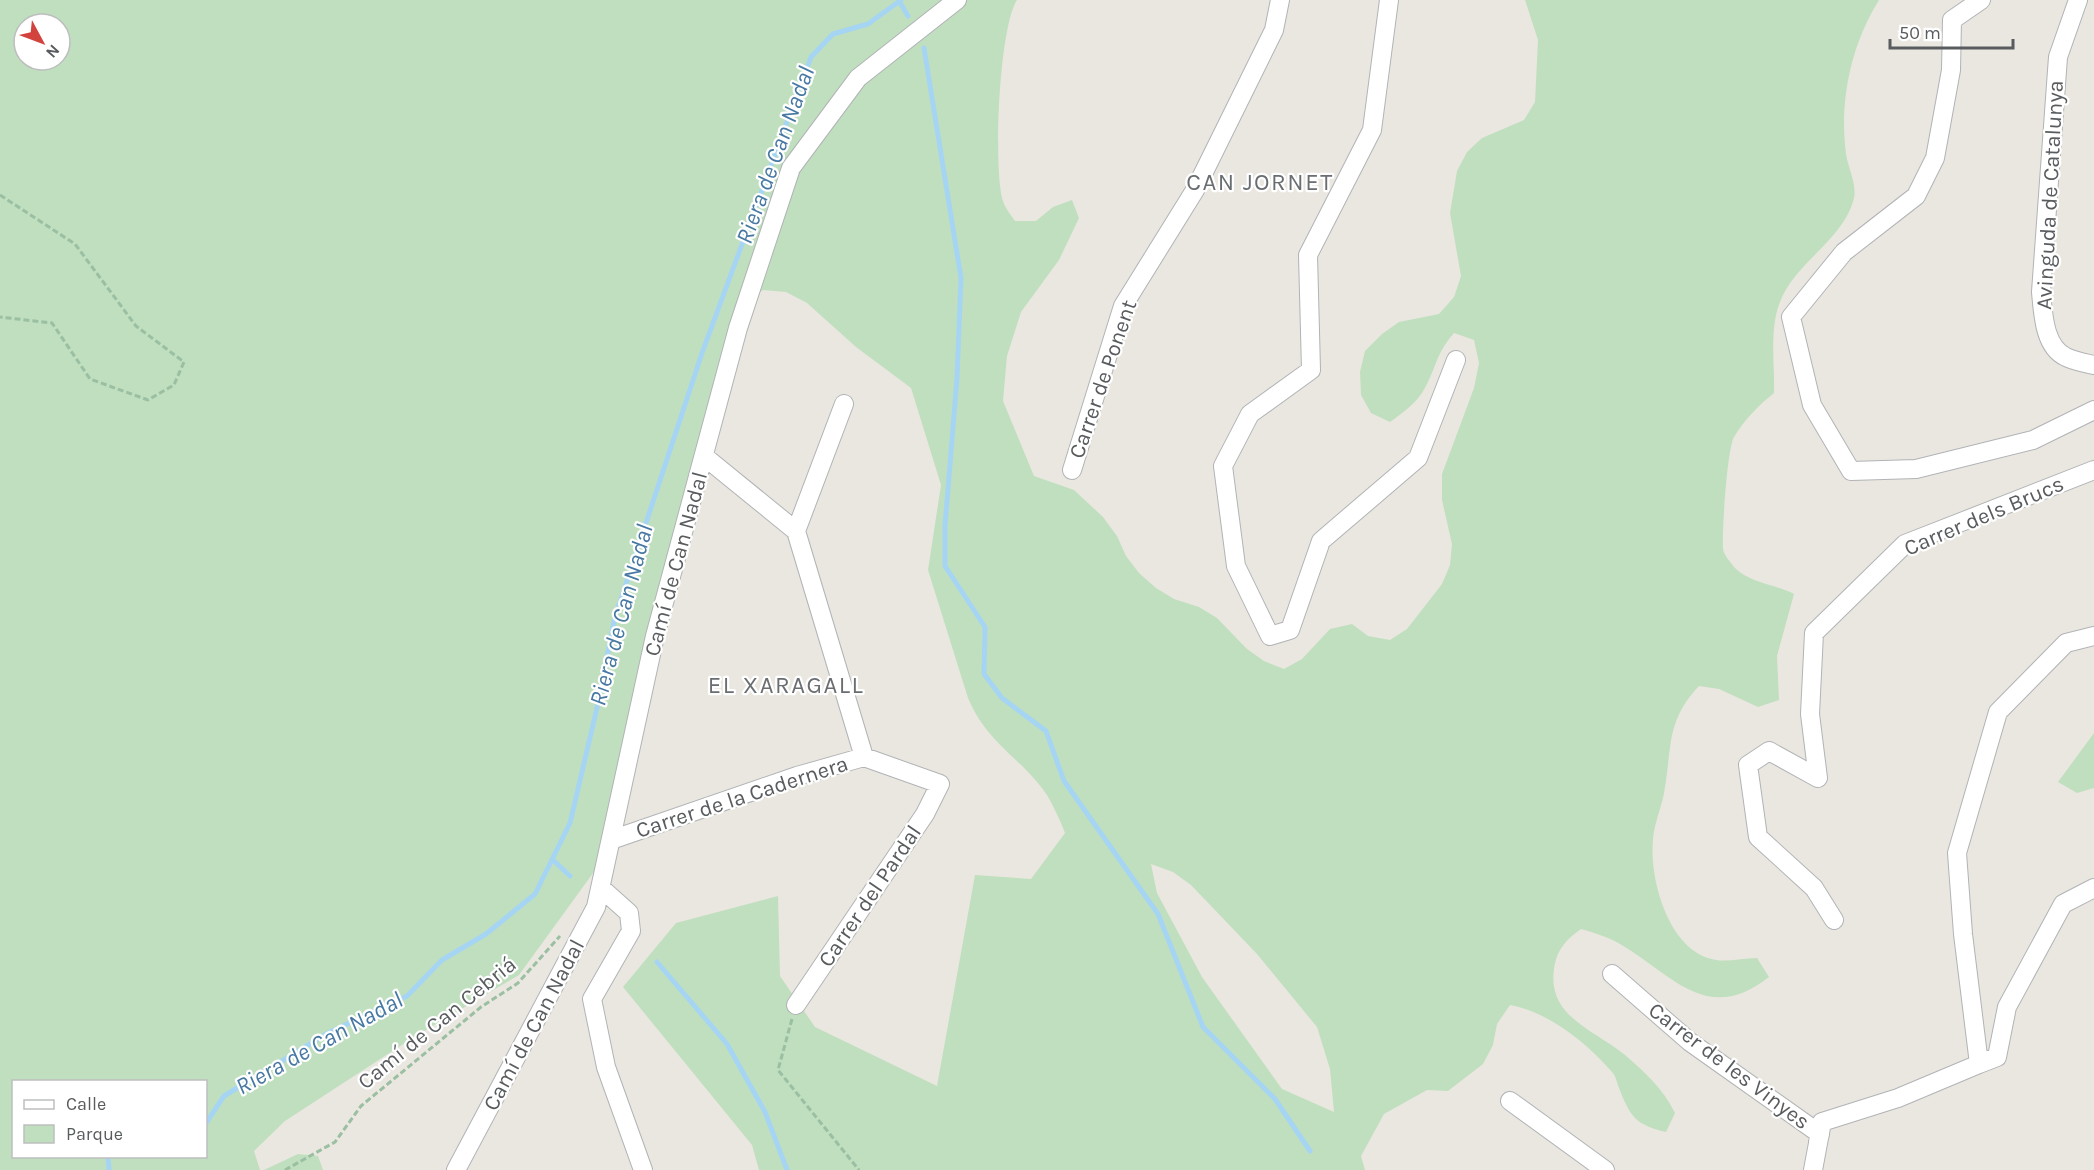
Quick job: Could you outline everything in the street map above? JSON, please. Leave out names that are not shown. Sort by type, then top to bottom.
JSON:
[{"type":"street","name":"Camí de Can Nadal","points":[[456,1170],[596,907],[655,636],[738,328],[791,168],[858,78],[957,0]]},
{"type":"street","name":"Carrer de Ponent","points":[[1072,470],[1123,306],[1195,190],[1274,30],[1280,0]]},
{"type":"street","points":[[1389,0],[1372,130],[1308,255],[1311,370],[1250,414],[1223,466],[1236,566],[1270,636],[1290,630],[1321,541],[1418,458],[1456,360]]},
{"type":"street","points":[[1982,0],[1952,20],[1951,70],[1935,158],[1916,196],[1844,252],[1791,317],[1812,405],[1851,471],[1916,469],[2033,440],[2094,410]]},
{"type":"street","name":"Avinguda de Catalunya","points":[[2078,0],[2058,57],[2041,292],[2045,325],[2053,345],[2064,357],[2094,365]]},
{"type":"street","points":[[796,531],[844,404]]},
{"type":"street","points":[[705,457],[796,531],[864,757]]},
{"type":"street","name":"Carrer dels Brucs","points":[[1834,920],[1814,888],[1758,837],[1748,765],[1769,751],[1818,778],[1810,714],[1814,633],[1905,544],[2094,470]]},
{"type":"street","points":[[1979,1064],[1963,934],[1957,853],[1998,712],[2066,643],[2094,636]]},
{"type":"street","name":"Carrer de la Cadernera","points":[[611,840],[796,776],[864,757],[940,784]]},
{"type":"street","name":"Carrer del Pardal","points":[[796,1005],[925,814],[940,784]]},
{"type":"street","points":[[601,888],[629,913],[631,931],[592,999],[606,1066],[643,1170]]},
{"type":"street","points":[[1812,1170],[1822,1122],[1898,1098],[1997,1056],[2007,1007],[2063,904],[2094,888]]},
{"type":"street","name":"Carrer de les Vinyes","points":[[1612,974],[1690,1042],[1820,1134]]},
{"type":"street","points":[[1510,1101],[1605,1170]]},
{"type":"path","points":[[0,195],[75,244],[136,326],[184,362],[174,385],[148,400],[90,379],[52,323],[0,317]]},
{"type":"path","name":"Camí de Can Cebriá","points":[[285,1170],[335,1142],[361,1106],[481,1007],[518,983],[561,935]]},
{"type":"path","points":[[796,1005],[778,1070],[859,1170]]},
{"type":"green space","points":[[0,0],[1017,0],[1011,15],[1002,67],[998,160],[1003,201],[1015,221],[1036,221],[1053,207],[1072,200],[1079,218],[1059,260],[1021,312],[1007,356],[1003,401],[1034,476],[1074,490],[1103,517],[1117,536],[1126,556],[1139,573],[1156,588],[1174,599],[1199,607],[1217,618],[1247,649],[1264,661],[1284,669],[1302,659],[1330,629],[1352,624],[1368,636],[1390,640],[1407,629],[1442,584],[1450,565],[1452,544],[1442,500],[1442,474],[1474,388],[1479,363],[1474,340],[1454,333],[1439,356],[1422,393],[1390,422],[1371,413],[1361,395],[1360,372],[1365,351],[1382,334],[1399,322],[1439,314],[1454,297],[1461,276],[1450,213],[1457,171],[1467,152],[1482,138],[1524,120],[1535,102],[1538,40],[1525,0],[1879,0],[1869,17],[1854,55],[1846,94],[1844,134],[1854,198],[1849,213],[1840,226],[1796,275],[1780,302],[1774,335],[1774,393],[1752,413],[1738,431],[1731,445],[1729,457],[1723,525],[1724,553],[1741,573],[1794,594],[1777,656],[1779,700],[1758,707],[1719,689],[1699,686],[1681,710],[1676,722],[1670,745],[1664,794],[1654,833],[1655,874],[1665,912],[1674,929],[1686,944],[1700,954],[1716,960],[1757,958],[1769,977],[1747,991],[1727,997],[1709,996],[1674,981],[1615,942],[1581,929],[1563,946],[1557,956],[1554,969],[1554,985],[1565,1011],[1625,1055],[1665,1096],[1675,1113],[1666,1132],[1647,1126],[1635,1118],[1613,1074],[1578,1039],[1538,1014],[1510,1005],[1497,1024],[1493,1045],[1483,1064],[1448,1091],[1427,1090],[1384,1114],[1361,1156],[1365,1170],[759,1170],[752,1145],[623,987],[676,923],[778,896],[780,976],[815,1027],[937,1086],[975,875],[1031,879],[1065,833],[1047,795],[985,728],[968,698],[928,570],[941,485],[911,388],[856,347],[807,303],[786,292],[763,290],[744,304],[729,339],[641,655],[596,869],[519,975],[414,1037],[285,1121],[254,1151],[260,1170],[0,1170]],"holes":[[[1151,864],[1173,872],[1191,885],[1257,954],[1317,1027],[1330,1069],[1334,1112],[1282,1089],[1202,977],[1157,893]]]},
{"type":"green space","points":[[2094,733],[2094,788],[2077,793],[2058,782]]},
{"type":"green space","points":[[298,1154],[318,1156],[323,1170],[264,1170]]},
{"type":"waterway","name":"Riera de Can Nadal","points":[[207,1122],[224,1096],[328,1033],[407,996],[442,960],[486,934],[535,894],[570,823],[615,617],[702,353],[811,57],[833,34],[868,24],[901,0]]},
{"type":"waterway","points":[[899,1],[908,16]]},
{"type":"waterway","points":[[924,48],[961,278],[957,378],[945,526],[945,566],[985,627],[984,674],[1002,698],[1046,731],[1064,781],[1158,914],[1203,1027],[1275,1099],[1310,1151]]},
{"type":"waterway","points":[[552,859],[570,876]]},
{"type":"waterway","points":[[657,962],[727,1044],[765,1112],[787,1170]]},
{"type":"waterway","name":"Riera de Can Nadal","points":[[108,1158],[109,1170]]},
{"type":"district","name":"CAN JORNET","points":[[1260,182]]},
{"type":"district","name":"EL XARAGALL","points":[[786,685]]}]
